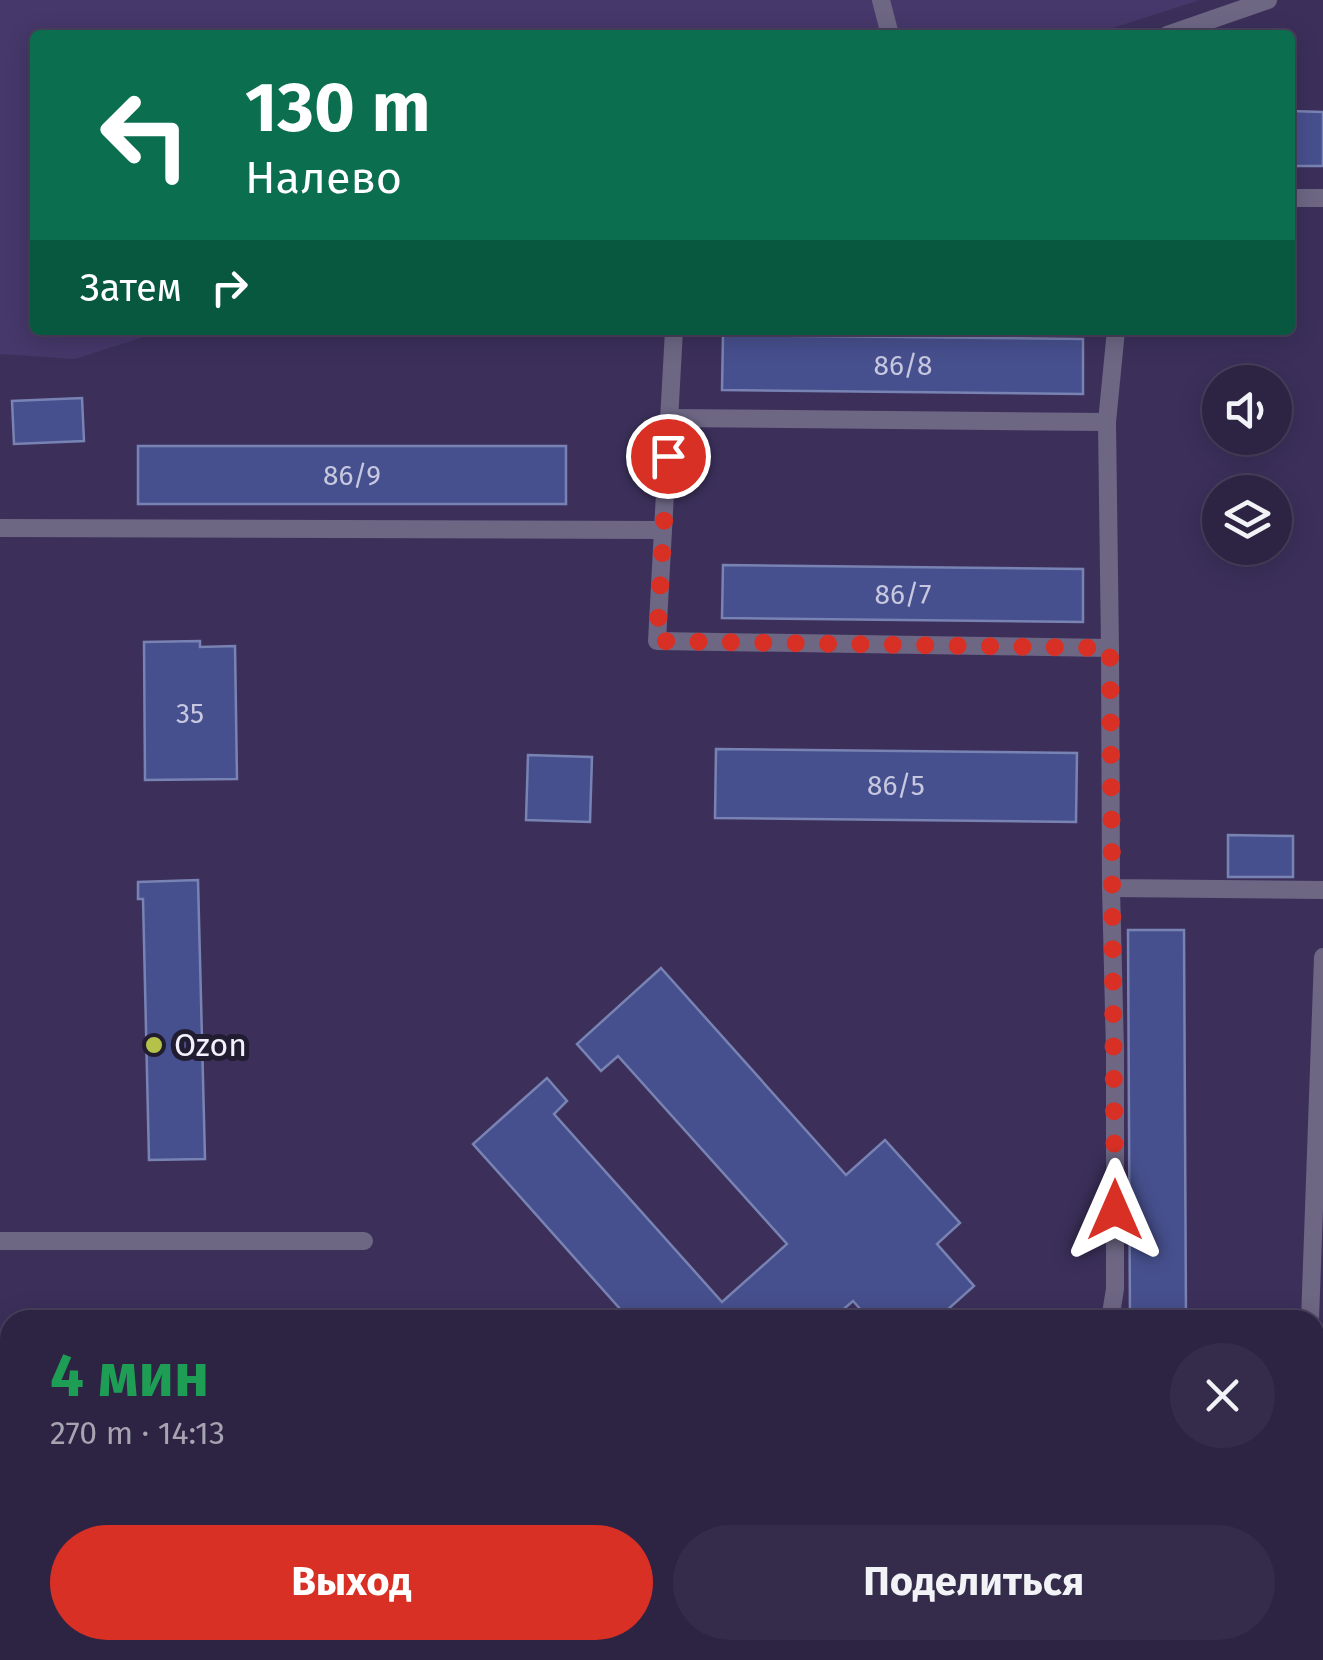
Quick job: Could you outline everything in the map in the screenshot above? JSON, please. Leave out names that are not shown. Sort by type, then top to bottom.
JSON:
[{"type":"lane","points":[[881,0],[889,30]]},
{"type":"lane","points":[[1181,30],[1268,0]]},
{"type":"lane","points":[[1295,198],[1323,198]]},
{"type":"lane","points":[[674,335],[657,641],[1110,648]]},
{"type":"lane","points":[[1112,1310],[1115,1289],[1115,1051],[1107,422],[1116,335]]},
{"type":"lane","points":[[670,418],[1107,422]]},
{"type":"lane","points":[[0,528],[663,530]]},
{"type":"lane","points":[[1111,888],[1323,890]]},
{"type":"lane","points":[[1310,1310],[1323,956]]},
{"type":"lane","points":[[0,1240],[364,1241]]},
{"type":"shaded area","points":[[0,0],[1200,0],[1107,30],[30,30],[30,335],[149,335],[75,359],[0,354]]},
{"type":"building","points":[[1295,111],[1323,112],[1323,166],[1295,166]]},
{"type":"building","points":[[723,335],[1083,339],[1083,394],[722,390]]},
{"type":"building","points":[[82,398],[84,441],[14,444],[12,401]]},
{"type":"building","points":[[138,446],[566,446],[566,504],[138,504]]},
{"type":"building","points":[[723,565],[1083,569],[1083,622],[722,618]]},
{"type":"building","points":[[200,641],[200,647],[235,646],[237,779],[145,780],[144,642]]},
{"type":"building","points":[[716,749],[1077,753],[1076,822],[715,818]]},
{"type":"building","points":[[528,755],[592,757],[590,822],[526,820]]},
{"type":"building","points":[[1228,835],[1293,836],[1293,877],[1228,877]]},
{"type":"building","points":[[198,880],[205,1159],[149,1160],[143,899],[138,899],[138,882]]},
{"type":"building","points":[[1128,930],[1184,930],[1186,1310],[1130,1310]]},
{"type":"building","points":[[661,968],[846,1175],[885,1140],[960,1223],[937,1244],[974,1286],[947,1310],[861,1310],[853,1301],[843,1310],[621,1310],[473,1144],[547,1078],[567,1101],[554,1114],[722,1302],[787,1244],[618,1056],[601,1071],[577,1044]]},
{"type":"place","name":"Ozon","points":[[154,1045]]},
{"type":"route","points":[[668,456],[657,641],[1110,648],[1115,1210]]}]
